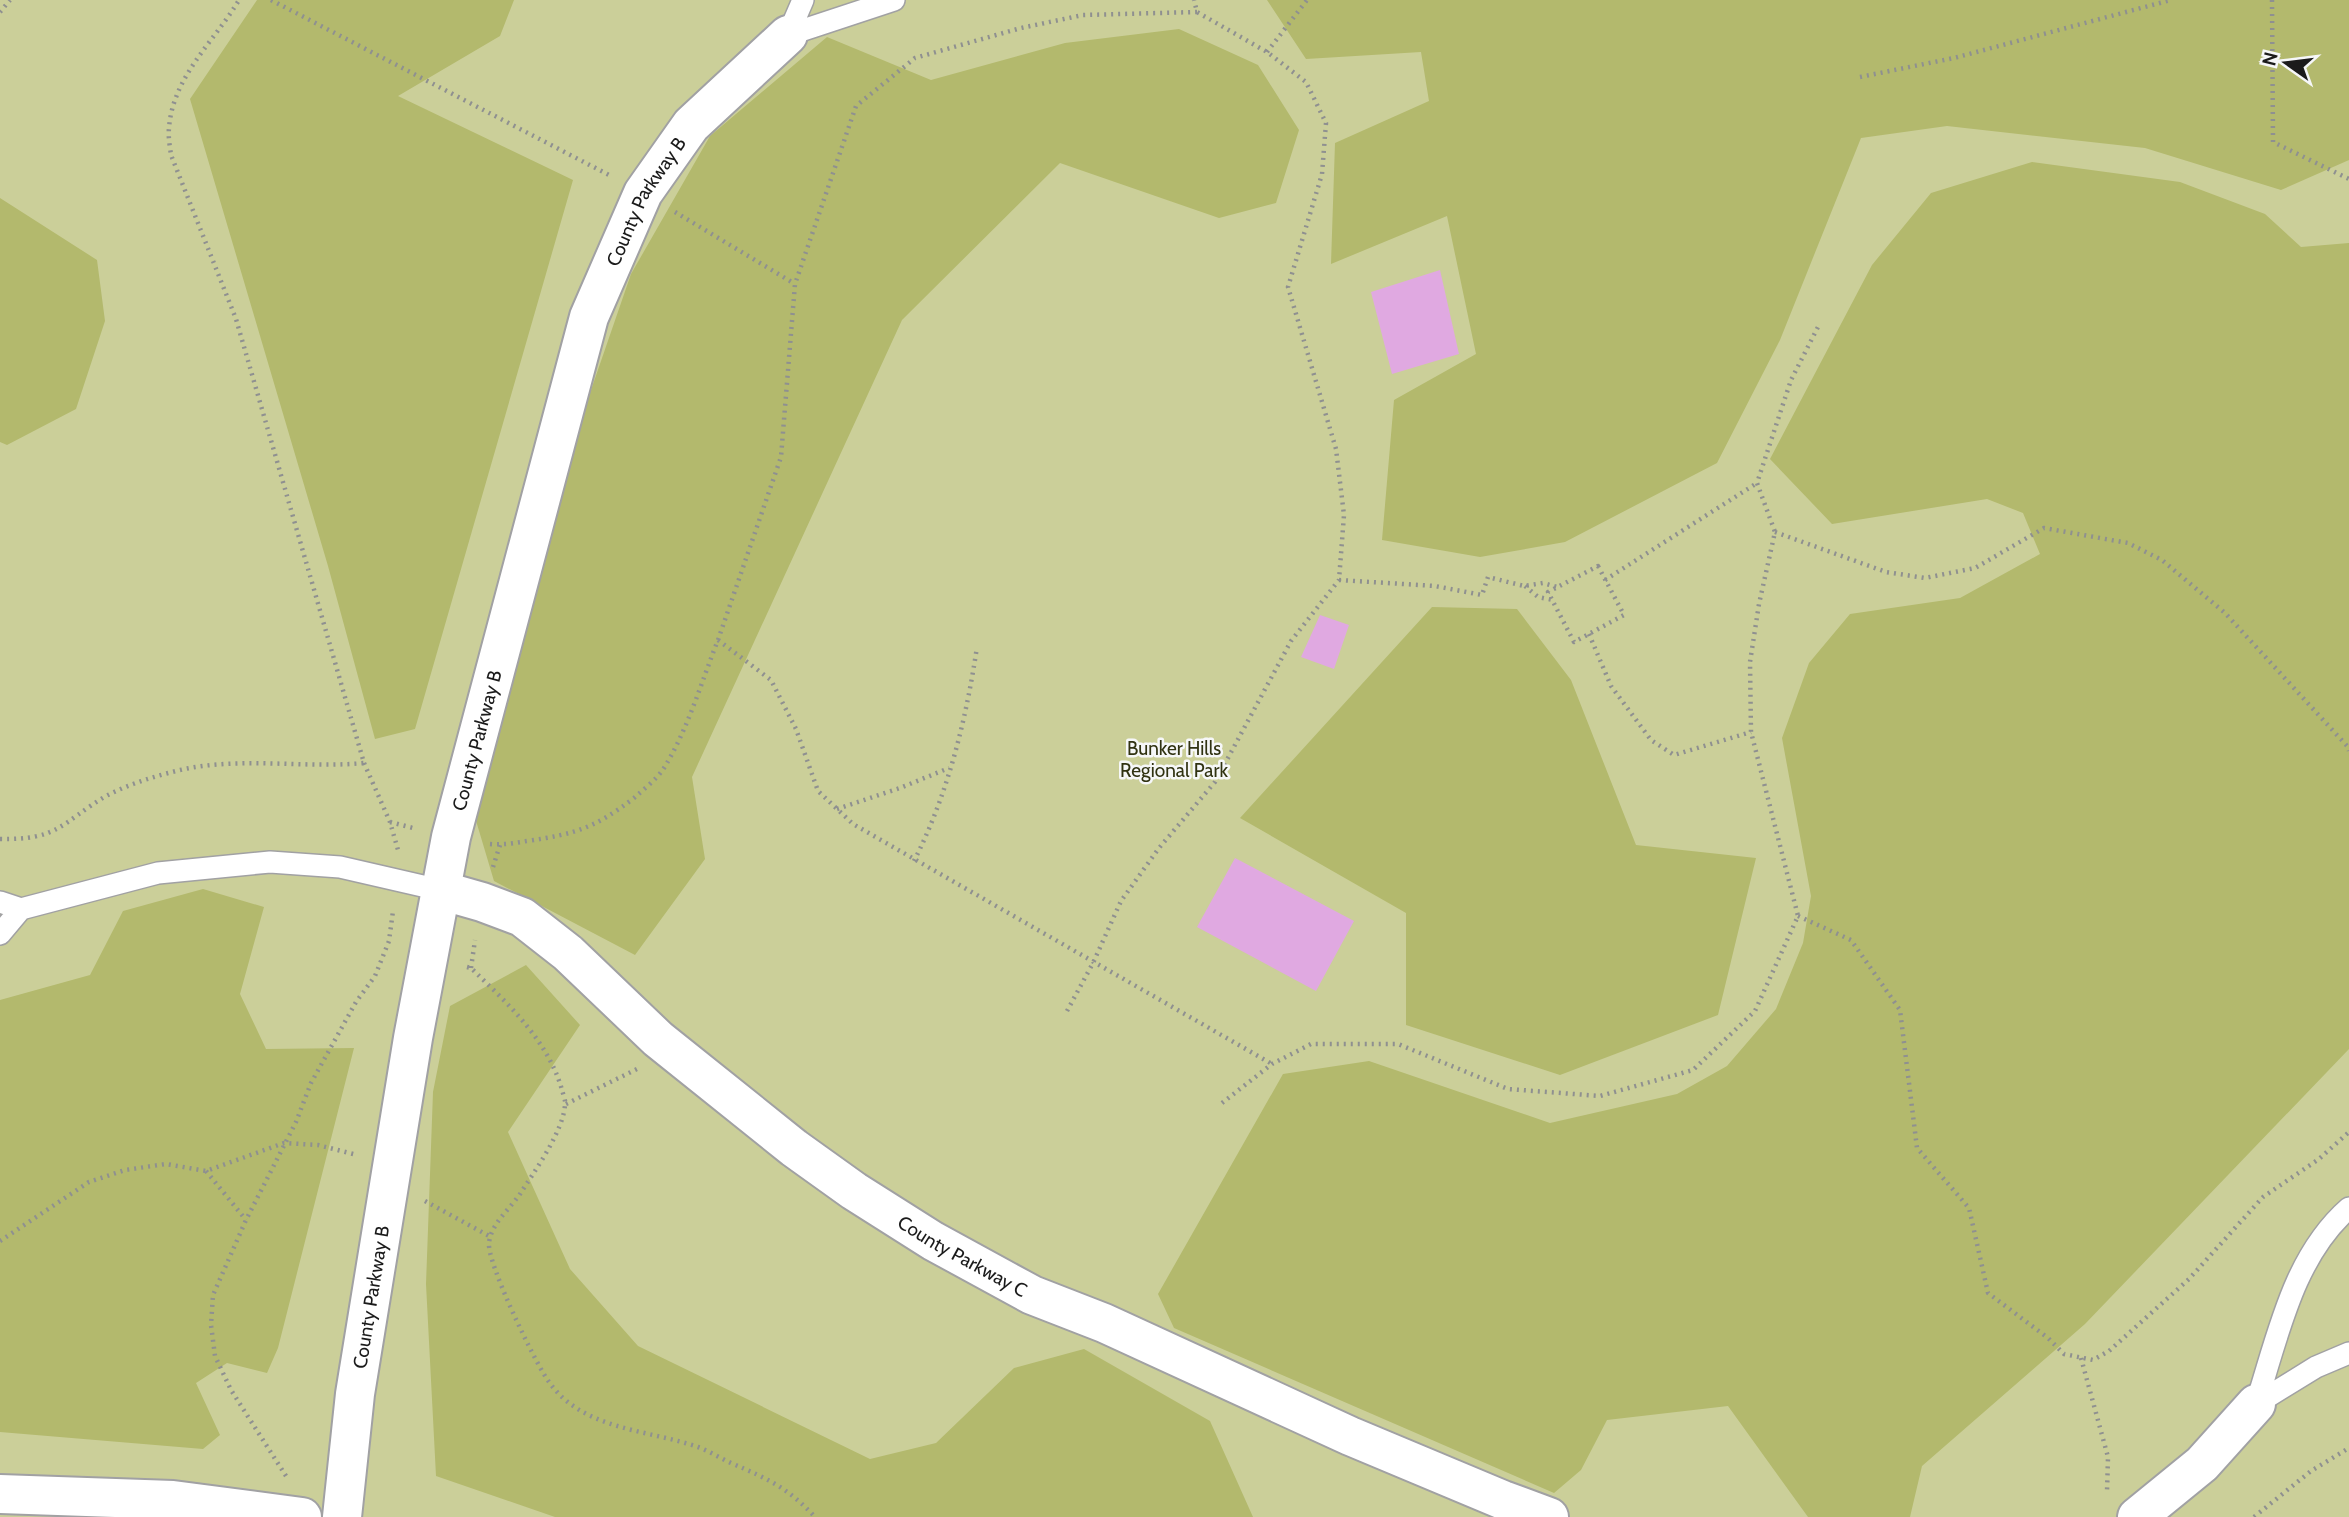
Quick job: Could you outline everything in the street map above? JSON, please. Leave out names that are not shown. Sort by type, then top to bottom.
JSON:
[{"type":"street","name":"County Parkway B","points":[[342,1517],[355,1394],[440,890],[451,837],[589,317],[643,193],[691,125],[788,35]]},
{"type":"street","name":"County Parkway C","points":[[440,890],[522,917],[568,953],[674,1051],[794,1148],[854,1191],[933,1241],[1032,1295],[1104,1323],[1350,1436],[1549,1517]]},
{"type":"street","points":[[2137,1517],[2202,1464],[2256,1404]]},
{"type":"street","points":[[0,1494],[173,1500],[302,1517]]},
{"type":"lane","points":[[788,35],[803,0]]},
{"type":"lane","points":[[788,35],[894,0]]},
{"type":"lane","points":[[0,902],[21,909],[158,873],[270,862],[340,867],[440,890]]},
{"type":"lane","points":[[0,934],[21,909]]},
{"type":"lane","points":[[2256,1404],[2299,1273],[2330,1225],[2349,1208]]},
{"type":"lane","points":[[2256,1404],[2316,1367],[2349,1353]]},
{"type":"path","points":[[0,12],[10,0]]},
{"type":"path","points":[[240,0],[182,79],[169,129],[171,155],[236,319],[364,763],[390,822]]},
{"type":"path","points":[[271,0],[643,193],[795,284]]},
{"type":"path","points":[[1194,0],[1197,12]]},
{"type":"path","points":[[1267,52],[1307,0]]},
{"type":"path","points":[[1860,77],[1954,58],[2171,0]]},
{"type":"path","points":[[2272,0],[2273,142],[2349,178]]},
{"type":"path","points":[[499,845],[582,830],[608,818],[662,771],[678,741],[718,640],[781,457],[795,284],[856,106],[915,58],[1021,28],[1083,15],[1197,12],[1267,52],[1306,82],[1326,122],[1322,174],[1288,287],[1336,449],[1345,515],[1339,580],[1291,640],[1215,782],[1159,848],[1121,901],[1093,963],[1067,1011]]},
{"type":"path","points":[[1222,1103],[1272,1063],[1311,1044],[1398,1044],[1508,1089],[1600,1096],[1693,1070],[1755,1011],[1798,916],[1751,732],[1750,662],[1759,604],[1775,532],[1757,483],[1791,380],[1819,325]]},
{"type":"path","points":[[1605,580],[1757,483]]},
{"type":"path","points":[[1775,532],[1886,572],[1925,578],[1975,568],[2044,528],[2128,543],[2162,560],[2225,613],[2349,751]]},
{"type":"path","points":[[1598,565],[1624,615],[1574,642],[1548,592],[1557,587],[1598,565]]},
{"type":"path","points":[[1339,580],[1435,586],[1482,595],[1488,577],[1524,586],[1543,583],[1557,587]]},
{"type":"path","points":[[1524,586],[1538,597],[1553,600]]},
{"type":"path","points":[[1589,634],[1611,686],[1651,740],[1674,755],[1751,732]]},
{"type":"path","points":[[718,640],[771,680],[796,729],[818,791],[853,824],[1272,1063]]},
{"type":"path","points":[[915,861],[931,827],[968,707],[977,647]]},
{"type":"path","points":[[0,839],[31,838],[49,834],[129,785],[191,767],[262,762],[329,766],[364,763]]},
{"type":"path","points":[[836,809],[949,768]]},
{"type":"path","points":[[1798,916],[1851,940],[1900,1010],[1917,1148],[1969,1208],[1988,1293],[2048,1338],[2064,1354],[2093,1360],[2109,1351],[2189,1279],[2263,1197],[2319,1159],[2349,1132]]},
{"type":"path","points":[[286,1476],[231,1390],[215,1356],[211,1338],[213,1295],[246,1220],[335,1039],[356,1002],[375,976],[389,941]]},
{"type":"path","points":[[471,968],[528,1027],[557,1074],[566,1104],[558,1131],[518,1196],[495,1225],[489,1244],[510,1310],[547,1379],[568,1404],[604,1422],[698,1447],[770,1479],[799,1500],[815,1517]]},
{"type":"path","points":[[566,1104],[674,1051]]},
{"type":"path","points":[[0,1241],[89,1182],[125,1170],[166,1164],[206,1171],[284,1143]]},
{"type":"path","points":[[206,1171],[246,1220]]},
{"type":"path","points":[[2081,1358],[2108,1457],[2107,1493]]},
{"type":"path","points":[[2255,1517],[2311,1471],[2349,1448]]},
{"type":"green space","name":"Bunker Hills Regional Park","points":[[0,0],[2349,0],[2349,1517],[0,1517]]},
{"type":"green space","points":[[257,0],[514,0],[500,36],[398,96],[573,180],[415,729],[375,739],[328,566],[190,99]]},
{"type":"green space","points":[[1267,0],[2349,0],[2349,160],[2281,190],[2145,148],[1947,126],[1861,138],[1780,340],[1717,463],[1565,542],[1480,557],[1382,540],[1394,400],[1476,354],[1447,216],[1331,264],[1335,143],[1429,101],[1421,52],[1306,59]]},
{"type":"green space","points":[[1179,29],[1258,65],[1299,130],[1276,203],[1219,218],[1060,163],[902,320],[692,777],[705,859],[635,955],[494,881],[474,814],[571,448],[631,274],[710,136],[827,37],[931,80],[1065,43]]},
{"type":"green space","points":[[2032,162],[2180,182],[2265,214],[2301,247],[2349,243],[2349,1049],[2085,1324],[1922,1466],[1910,1517],[1808,1517],[1728,1406],[1607,1420],[1581,1470],[1554,1493],[1174,1328],[1158,1294],[1283,1074],[1369,1061],[1550,1123],[1677,1094],[1727,1066],[1776,1009],[1803,943],[1811,896],[1782,738],[1809,663],[1850,614],[1960,598],[2040,554],[2023,513],[1987,499],[1832,524],[1770,459],[1872,265],[1931,193]]},
{"type":"green space","points":[[0,198],[97,260],[105,321],[76,409],[7,445],[0,442]]},
{"type":"green space","points":[[1432,607],[1517,609],[1571,680],[1636,845],[1756,858],[1718,1015],[1560,1075],[1406,1025],[1406,913],[1240,818]]},
{"type":"green space","points":[[203,889],[264,907],[240,994],[266,1049],[354,1048],[278,1348],[267,1373],[227,1363],[196,1383],[220,1435],[203,1449],[0,1432],[0,1000],[90,975],[123,911]]},
{"type":"green space","points":[[526,965],[580,1025],[508,1132],[570,1269],[638,1346],[870,1459],[936,1443],[1014,1368],[1084,1349],[1210,1421],[1253,1517],[555,1517],[436,1476],[426,1284],[433,1092],[450,1006]]},
{"type":"building","points":[[1440,270],[1459,354],[1392,374],[1371,292]]},
{"type":"building","points":[[1320,615],[1349,625],[1334,669],[1301,657]]},
{"type":"building","points":[[1235,858],[1354,921],[1316,991],[1197,927]]}]
